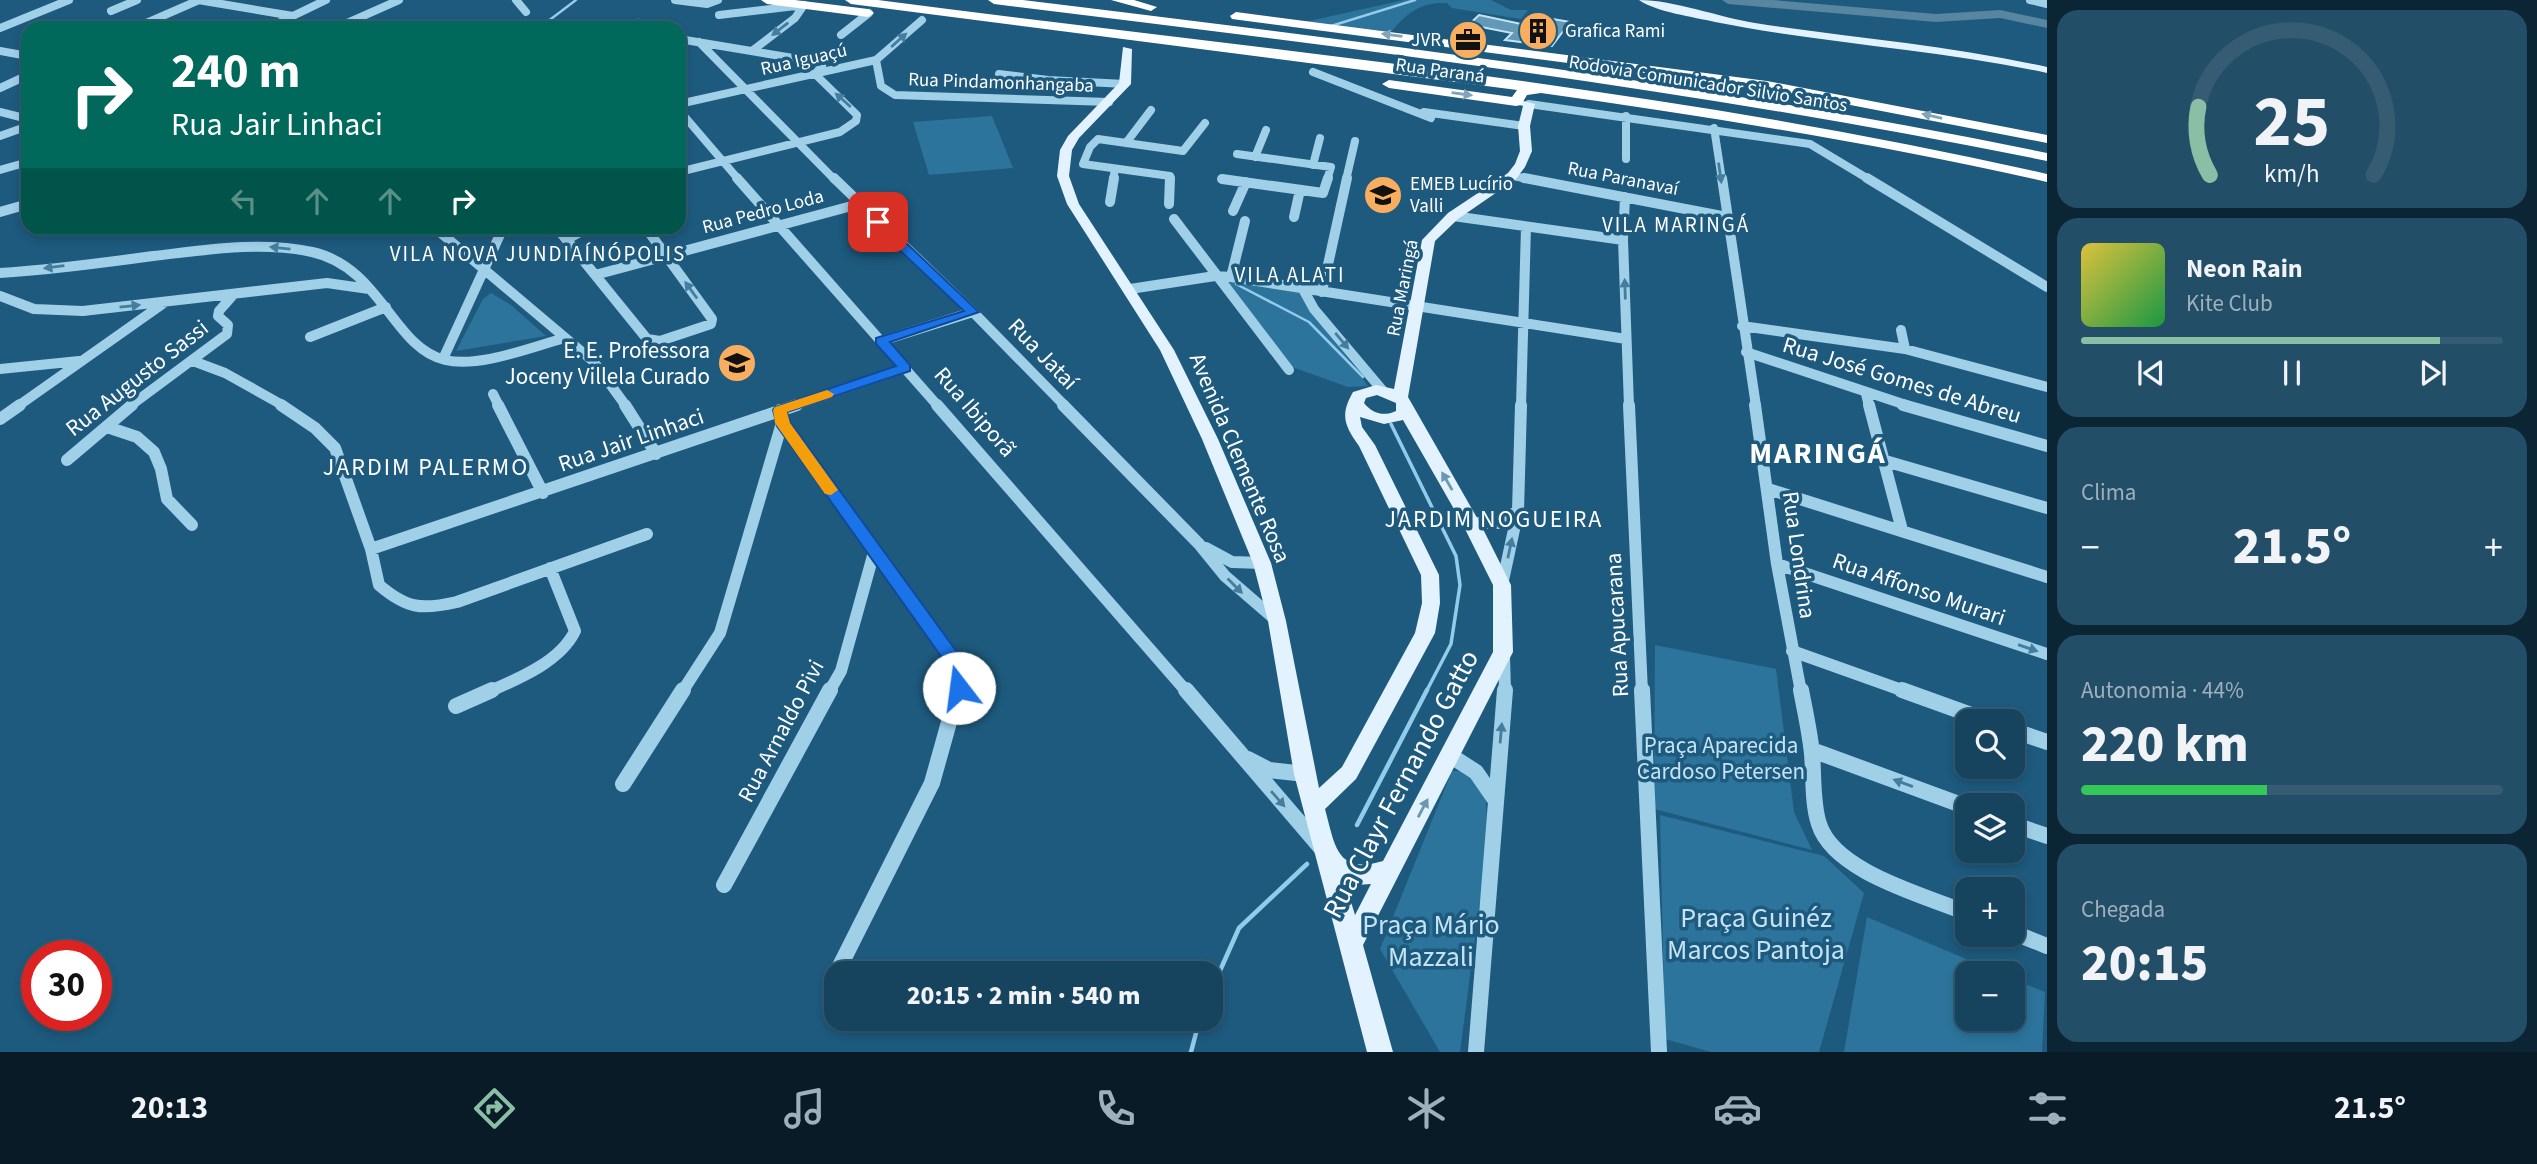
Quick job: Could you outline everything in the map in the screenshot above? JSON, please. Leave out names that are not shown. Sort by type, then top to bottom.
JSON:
[{"type":"highway","points":[[767,0],[1028,34],[1116,40],[1118,37],[1112,33]]},
{"type":"highway","points":[[851,0],[1463,79],[1804,127],[1892,143],[2047,178]]},
{"type":"highway","name":"Rodovia Comunicador Silvio Santos","points":[[943,0],[1659,94],[1827,120],[2047,167]]},
{"type":"highway","name":"Rodovia Comunicador Silvio Santos","points":[[994,0],[1742,98],[1931,132],[2047,157]]},
{"type":"highway","points":[[1094,0],[1670,71],[1810,92],[2047,141]]},
{"type":"highway","points":[[1117,0],[1151,7]]},
{"type":"highway","name":"Rua Paraná","points":[[1028,34],[1489,98],[1521,100]]},
{"type":"highway","points":[[1127,49],[1130,43],[1145,42],[1227,48]]},
{"type":"highway","points":[[1463,79],[1512,88],[1521,100],[1543,90]]},
{"type":"highway","points":[[1489,98],[1506,94],[1499,86]]},
{"type":"main road","points":[[1644,0],[1745,25],[1956,50],[1964,47],[2047,66]]},
{"type":"main road","points":[[1678,0],[1775,22],[1929,39],[2047,66]]},
{"type":"main road","points":[[1867,39],[1874,34],[1929,39]]},
{"type":"main road","points":[[1068,147],[1125,84],[1127,49]]},
{"type":"main road","points":[[1512,176],[1526,151],[1521,100]]},
{"type":"main road","name":"Avenida Clemente Rosa","points":[[1068,147],[1063,176],[1065,188],[1167,350],[1210,439],[1262,563],[1277,621],[1305,774],[1380,1052]]},
{"type":"main road","name":"Rua Maringá","points":[[1403,404],[1429,240],[1458,213],[1512,176]]},
{"type":"main road","points":[[1314,806],[1349,773],[1426,633],[1431,603],[1430,575],[1367,445],[1352,420],[1357,399],[1363,393],[1383,391],[1403,404],[1471,523],[1502,585]]},
{"type":"main road","points":[[1357,406],[1364,414],[1392,419],[1403,414],[1403,404]]},
{"type":"main road","points":[[1367,445],[1369,423],[1377,418]]},
{"type":"main road","name":"Rua Clayr Fernando Gatto","points":[[1352,943],[1503,652],[1502,585]]},
{"type":"main road","points":[[1326,854],[1345,873],[1358,877],[1370,876],[1391,868]]},
{"type":"street","points":[[0,28],[69,0]]},
{"type":"street","points":[[111,11],[137,0]]},
{"type":"street","points":[[151,21],[198,0],[293,16]]},
{"type":"street","points":[[283,21],[326,0]]},
{"type":"street","points":[[352,21],[399,0]]},
{"type":"street","points":[[516,0],[526,12]]},
{"type":"street","points":[[675,0],[707,4],[718,0]]},
{"type":"street","points":[[2030,0],[2047,4]]},
{"type":"street","points":[[719,15],[799,3],[795,18],[752,51]]},
{"type":"street","points":[[841,35],[869,13]]},
{"type":"street","name":"Rua Iguaçú","points":[[686,102],[876,60],[922,20]]},
{"type":"street","points":[[686,40],[849,66]]},
{"type":"street","name":"Rua Jataí","points":[[699,42],[859,204],[973,312],[1199,544],[1212,563],[1250,601],[1277,621]]},
{"type":"street","points":[[716,59],[720,54],[738,49]]},
{"type":"street","points":[[0,51],[21,56]]},
{"type":"street","name":"Rua Pindamonhangaba","points":[[876,60],[880,87],[895,95],[1109,102]]},
{"type":"street","points":[[686,170],[840,132],[856,121],[857,115],[853,109],[815,74],[822,66],[812,61]]},
{"type":"street","points":[[1313,72],[1432,118]]},
{"type":"street","points":[[999,74],[1048,80],[1125,84]]},
{"type":"street","points":[[0,88],[21,78]]},
{"type":"street","name":"Rua Paraná","points":[[1521,100],[1799,141],[1820,148],[2047,287]]},
{"type":"street","points":[[1126,143],[1151,110]]},
{"type":"street","points":[[1411,110],[1524,126]]},
{"type":"street","points":[[0,112],[21,117]]},
{"type":"street","points":[[1626,116],[1626,159]]},
{"type":"street","name":"Rua Ibiporã","points":[[686,118],[778,226],[1027,506],[1326,854]]},
{"type":"street","points":[[1169,204],[1170,176],[1083,164],[1088,151],[1098,139],[1183,151],[1205,123]]},
{"type":"street","points":[[0,136],[21,128]]},
{"type":"street","name":"Rua Londrina","points":[[1714,128],[1777,564],[1812,750],[1818,823],[1828,844],[1865,871],[1955,908]]},
{"type":"street","points":[[1255,157],[1266,130]]},
{"type":"street","points":[[1313,165],[1320,138]]},
{"type":"street","points":[[1322,292],[1355,141]]},
{"type":"street","points":[[1068,147],[1088,151]]},
{"type":"street","points":[[1222,179],[1323,193],[1329,180],[1331,167],[1237,154]]},
{"type":"street","points":[[0,170],[21,164]]},
{"type":"street","points":[[1110,202],[1115,169]]},
{"type":"street","name":"Rua Paranavaí","points":[[1512,176],[1727,217]]},
{"type":"street","points":[[1329,180],[1347,182]]},
{"type":"street","points":[[1233,211],[1246,182]]},
{"type":"street","points":[[1294,217],[1300,190]]},
{"type":"street","name":"Rua Apucarana","points":[[1625,197],[1623,240],[1626,339],[1659,1052]]},
{"type":"street","name":"Rua Pedro Loda","points":[[595,275],[859,204]]},
{"type":"street","points":[[0,212],[21,206]]},
{"type":"street","points":[[1458,213],[1479,220],[1623,240]]},
{"type":"street","points":[[1174,219],[1289,370]]},
{"type":"street","points":[[1231,277],[1245,222]]},
{"type":"street","name":"Rua Clayr Fernando Gatto","points":[[1502,585],[1518,511],[1525,227]]},
{"type":"street","points":[[443,235],[594,362],[607,377],[656,454]]},
{"type":"street","points":[[443,359],[500,235]]},
{"type":"street","points":[[563,235],[647,339],[660,341],[710,324],[712,318],[651,235]]},
{"type":"street","points":[[567,239],[574,235]]},
{"type":"street","points":[[0,274],[242,247],[291,249],[320,254],[346,264],[417,342],[429,353],[443,359],[473,359],[565,338]]},
{"type":"street","points":[[327,283],[346,274],[346,264]]},
{"type":"street","points":[[1130,289],[1215,276],[1231,277],[1626,339]]},
{"type":"street","points":[[0,296],[14,303],[56,312],[164,303],[327,283],[369,289]]},
{"type":"street","points":[[1304,289],[1314,309],[1383,391]]},
{"type":"street","name":"Rua Augusto Sassi","points":[[67,460],[139,399],[226,334],[228,326],[218,316],[219,311],[234,294]]},
{"type":"street","points":[[0,311],[14,303]]},
{"type":"street","points":[[0,419],[164,303]]},
{"type":"street","points":[[310,337],[386,307]]},
{"type":"street","points":[[881,341],[973,312]]},
{"type":"street","points":[[1742,326],[1905,349],[2047,387]]},
{"type":"street","points":[[1902,330],[1905,349]]},
{"type":"street","name":"Rua José Gomes de Abreu","points":[[1746,352],[1866,394],[2047,446]]},
{"type":"street","points":[[0,369],[83,361]]},
{"type":"street","points":[[193,361],[213,366],[238,380],[327,438],[335,448],[371,549],[379,585],[410,607],[426,608],[457,602],[647,534]]},
{"type":"street","name":"Rua Jair Linhaci","points":[[371,549],[656,454],[781,416],[905,368]]},
{"type":"street","points":[[493,394],[543,493]]},
{"type":"street","points":[[1866,394],[1902,530]]},
{"type":"street","points":[[781,416],[874,552],[951,656],[958,672],[956,705],[932,783],[843,961]]},
{"type":"street","points":[[623,784],[720,633],[781,416]]},
{"type":"street","points":[[107,427],[137,437],[154,452],[161,469],[167,499],[192,525]]},
{"type":"street","points":[[1882,460],[2047,508]]},
{"type":"street","points":[[1768,489],[2047,577]]},
{"type":"street","points":[[1471,523],[1498,523],[1518,511]]},
{"type":"street","points":[[1199,544],[1239,566],[1262,563]]},
{"type":"street","name":"Rua Arnaldo Pivi","points":[[724,885],[841,671],[874,552]]},
{"type":"street","name":"Rua Affonso Murari","points":[[1777,564],[2047,654]]},
{"type":"street","points":[[456,706],[522,677],[568,646],[575,631],[550,568]]},
{"type":"street","points":[[1792,651],[1955,709]]},
{"type":"street","name":"Rua Clayr Fernando Gatto","points":[[1476,1052],[1505,696],[1503,652]]},
{"type":"street","points":[[2025,734],[2047,742]]},
{"type":"street","name":"Rua Ibiporã","points":[[1233,748],[1269,770],[1305,774]]},
{"type":"street","points":[[1812,750],[1955,803]]},
{"type":"street","points":[[1451,756],[1476,772],[1496,801]]},
{"type":"street","points":[[2025,828],[2047,836]]},
{"type":"street","points":[[2025,937],[2047,946]]},
{"type":"green space","points":[[1404,0],[1491,0],[1511,10],[1528,10],[1521,19],[1452,8],[1447,3],[1429,4],[1409,14],[1391,32],[1300,23]]},
{"type":"green space","points":[[992,116],[1013,168],[929,175],[913,122]]},
{"type":"green space","points":[[1220,279],[1299,291],[1368,386],[1348,387],[1292,367]]},
{"type":"green space","points":[[491,293],[511,305],[546,336],[456,351],[483,299]]},
{"type":"green space","name":"Praça Aparecida Cardoso Petersen","points":[[1655,645],[1776,669],[1794,812],[1812,850],[1654,809]]},
{"type":"green space","name":"Praça Mário Mazzali","points":[[1452,771],[1460,771],[1485,784],[1488,839],[1460,1052],[1440,1052],[1380,949]]},
{"type":"green space","name":"Praça Guinéz Marcos Pantoja","points":[[1660,815],[1824,856],[1864,893],[1819,1052],[1711,1052],[1665,1039]]},
{"type":"green space","points":[[1867,917],[1971,961],[1955,961],[1955,1031],[2025,1031],[2025,984],[2045,992],[2042,1052],[1844,1052]]},
{"type":"building","name":"Grafica Rami","points":[[1479,15],[1521,24],[1530,15],[1570,22],[1552,46],[1505,40],[1512,33],[1476,26],[1475,40],[1462,39],[1463,30]]},
{"type":"waterway","points":[[548,21],[576,0]]},
{"type":"waterway","points":[[1331,26],[1415,0]]},
{"type":"waterway","points":[[1728,0],[1936,18],[2000,14],[2047,24]]},
{"type":"waterway","points":[[1236,284],[1309,322],[1363,377]]},
{"type":"waterway","points":[[1391,424],[1456,556],[1460,585],[1451,644],[1426,692]]},
{"type":"waterway","points":[[1357,825],[1427,690]]},
{"type":"waterway","points":[[1223,964],[1239,928],[1307,864]]},
{"type":"waterway","points":[[1191,1052],[1197,1031]]},
{"type":"slow traffic","points":[[827,394],[780,410],[782,423],[831,490]]},
{"type":"place","name":"Grafica Rami","points":[[1538,31]]},
{"type":"place","name":"JVR","points":[[1468,40]]},
{"type":"place","name":"EMEB Lucírio Valli","points":[[1383,195]]},
{"type":"place","name":"E. E. Professora Joceny Villela Curado","points":[[737,363]]},
{"type":"district","name":"VILA MARINGÁ","points":[[1676,225]]},
{"type":"district","name":"VILA NOVA JUNDIAÍNÓPOLIS","points":[[538,254]]},
{"type":"district","name":"VILA ALATI","points":[[1290,275]]},
{"type":"district","name":"MARINGÁ","points":[[1818,453]]},
{"type":"district","name":"JARDIM PALERMO","points":[[426,467]]},
{"type":"district","name":"JARDIM NOGUEIRA","points":[[1494,519]]},
{"type":"route","points":[[878,222],[973,312],[881,341],[905,368],[780,410],[782,423],[951,656],[958,672],[959,688]]}]
